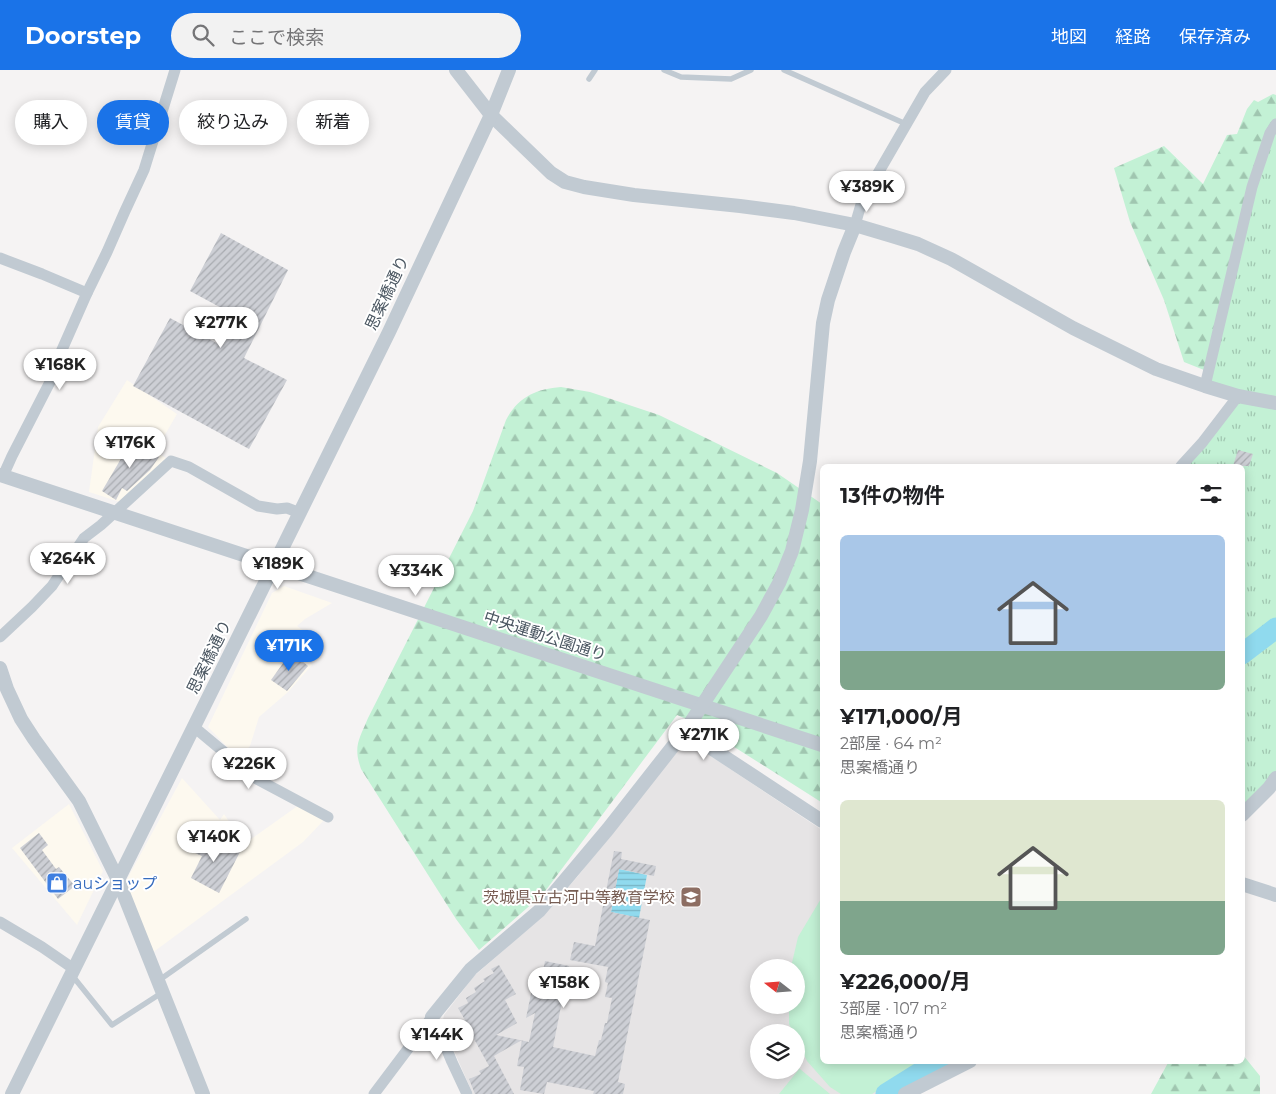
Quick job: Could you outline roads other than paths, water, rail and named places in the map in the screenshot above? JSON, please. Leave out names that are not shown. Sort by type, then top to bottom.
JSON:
[{"type":"street","points":[[1,478],[51,380],[87,293],[144,170],[175,70]]},
{"type":"street","points":[[456,70],[491,115],[551,173],[565,182],[584,187],[634,194],[794,213],[855,225],[918,244],[951,260],[1072,328],[1156,370],[1238,396],[1276,403]]},
{"type":"street","name":"思案橋通り","points":[[12,1094],[389,332],[491,115],[509,70]]},
{"type":"street","points":[[374,1094],[471,969],[539,911],[608,829],[685,730],[761,616],[779,583],[792,551],[802,510],[810,460],[823,323],[833,285],[862,201],[925,92],[946,70]]},
{"type":"street","points":[[1205,386],[1252,187],[1270,133],[1276,124]]},
{"type":"street","points":[[0,258],[87,293]]},
{"type":"street","points":[[1184,464],[1238,396]]},
{"type":"street","points":[[0,637],[52,586],[84,538],[115,513],[171,461],[189,467],[258,506],[277,509],[287,508],[300,513]]},
{"type":"street","name":"中央運動公園通り","points":[[1,478],[115,513],[820,744]]},
{"type":"street","points":[[0,668],[7,689],[21,719],[79,801],[118,880],[203,1094]]},
{"type":"street","points":[[194,727],[255,778],[328,817]]},
{"type":"street","points":[[685,730],[820,820]]},
{"type":"street","points":[[1245,812],[1269,788],[1276,778]]},
{"type":"street","points":[[1245,885],[1276,895]]},
{"type":"street","points":[[0,922],[42,946],[73,972]]},
{"type":"street","points":[[432,1017],[467,1094]]},
{"type":"street","points":[[905,1094],[964,1064]]},
{"type":"lane","points":[[589,79],[595,70]]},
{"type":"lane","points":[[664,70],[681,78],[731,79],[751,70]]},
{"type":"lane","points":[[784,70],[906,124]]},
{"type":"lane","points":[[73,972],[112,1025],[246,919]]},
{"type":"water","points":[[619,869],[647,875],[639,918],[611,912]]},
{"type":"waterway","points":[[1245,652],[1276,628]]},
{"type":"waterway","points":[[886,1094],[918,1074],[941,1064]]},
{"type":"place","name":"auショップ","points":[[57,883]]},
{"type":"place","name":"茨城県立古河中等教育学校","points":[[691,897]]}]
